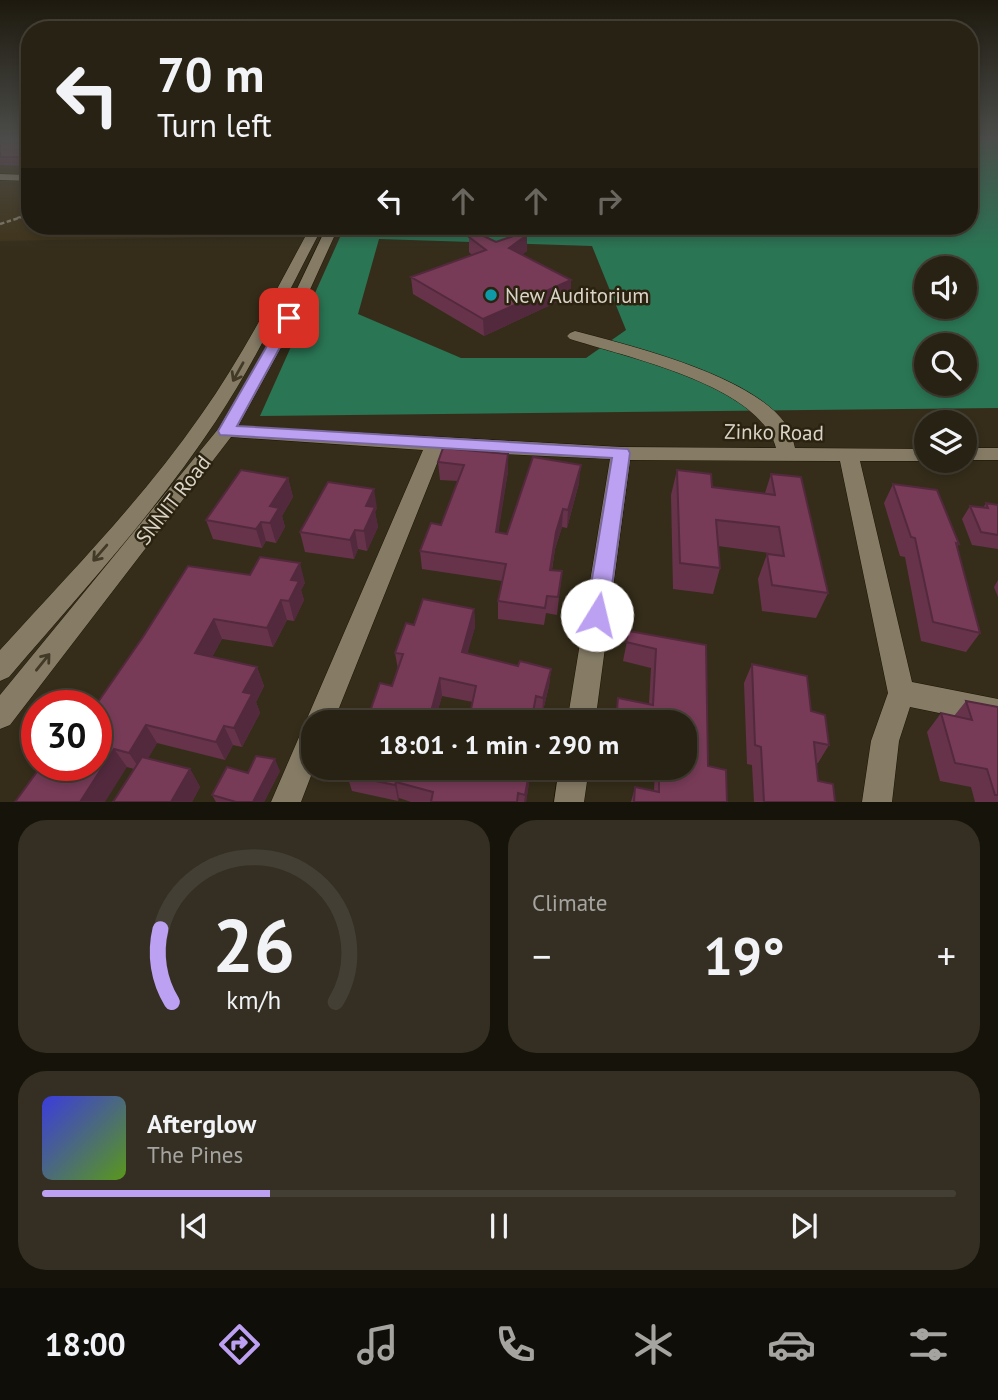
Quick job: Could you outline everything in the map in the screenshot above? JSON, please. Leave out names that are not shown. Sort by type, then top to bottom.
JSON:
[{"type":"street","points":[[0,177],[21,177]]},
{"type":"street","name":"SNNIT Road","points":[[0,669],[146,498],[201,428],[233,380],[312,235]]},
{"type":"street","name":"SNNIT Road","points":[[0,716],[226,431],[284,328],[328,235]]},
{"type":"street","points":[[575,337],[726,386],[756,406],[778,426],[788,455]]},
{"type":"street","name":"Zinko Road","points":[[226,431],[621,453],[914,455]]},
{"type":"street","points":[[324,710],[435,444]]},
{"type":"street","points":[[583,710],[621,453]]},
{"type":"street","points":[[977,455],[998,454]]},
{"type":"street","points":[[849,456],[901,693],[885,741],[877,802]]},
{"type":"street","points":[[901,693],[998,712]]},
{"type":"street","points":[[286,802],[301,765]]},
{"type":"street","points":[[569,802],[572,780]]},
{"type":"path","points":[[0,224],[21,218]]},
{"type":"shaded area","points":[[0,176],[21,176],[21,235],[293,235],[292,236],[0,241]]},
{"type":"green space","points":[[978,176],[998,176],[998,408],[260,416],[341,235],[978,235]],"holes":[[[379,239],[592,246],[626,330],[586,358],[461,358],[358,314]]]},
{"type":"building","name":"New Auditorium","points":[[481,235],[496,242],[516,235],[527,235],[509,248],[571,280],[483,319],[411,277],[486,250],[469,237]]},
{"type":"building","points":[[443,448],[508,454],[496,532],[507,534],[533,457],[581,465],[568,510],[563,509],[556,532],[550,570],[562,571],[558,597],[547,596],[545,608],[498,601],[506,564],[420,551],[431,523],[441,525],[464,465],[438,462]]},
{"type":"building","points":[[241,470],[288,478],[270,506],[279,508],[270,523],[261,522],[256,529],[206,520]]},
{"type":"building","points":[[677,470],[711,474],[712,487],[775,495],[771,474],[801,477],[828,593],[772,585],[767,554],[784,556],[779,527],[716,520],[720,568],[680,563]]},
{"type":"building","points":[[328,482],[374,489],[366,506],[375,507],[364,531],[355,530],[350,540],[300,532]]},
{"type":"building","points":[[893,484],[937,490],[959,544],[956,543],[980,633],[933,622],[915,538],[911,537]]},
{"type":"building","points":[[986,503],[998,505],[998,535],[981,532],[970,506],[988,508]]},
{"type":"building","points":[[260,557],[300,563],[291,580],[299,581],[289,601],[281,600],[267,628],[214,619],[195,653],[257,667],[243,692],[252,694],[234,728],[224,726],[216,742],[146,725],[129,753],[114,749],[112,752],[112,690],[106,690],[188,566],[250,575]]},
{"type":"building","points":[[423,599],[474,609],[462,652],[518,666],[520,661],[551,669],[543,698],[536,696],[533,710],[471,710],[476,686],[440,678],[431,710],[371,710],[380,683],[392,686],[403,654],[395,653],[406,623],[414,625]]},
{"type":"building","points":[[629,631],[706,645],[708,766],[726,770],[727,802],[634,802],[635,787],[659,792],[659,780],[697,780],[697,710],[617,710],[618,698],[653,705],[656,649],[626,642]]},
{"type":"building","points":[[752,664],[807,676],[811,711],[825,715],[829,745],[814,742],[818,781],[833,784],[835,802],[764,802],[761,747],[755,745]]},
{"type":"building","points":[[966,701],[998,707],[998,795],[995,795],[987,769],[955,763],[941,713],[972,720]]},
{"type":"building","points":[[256,756],[275,759],[253,802],[236,802],[212,795],[227,767],[248,773]]},
{"type":"building","points":[[142,757],[190,769],[171,802],[113,802]]},
{"type":"building","points":[[371,780],[528,780],[525,795],[518,793],[517,802],[431,802],[433,792],[396,782],[395,785]]},
{"type":"building","points":[[30,781],[93,781],[80,802],[15,802]]},
{"type":"place","name":"New Auditorium","points":[[491,295]]},
{"type":"route","points":[[289,318],[226,431],[621,453],[597,615]]}]
